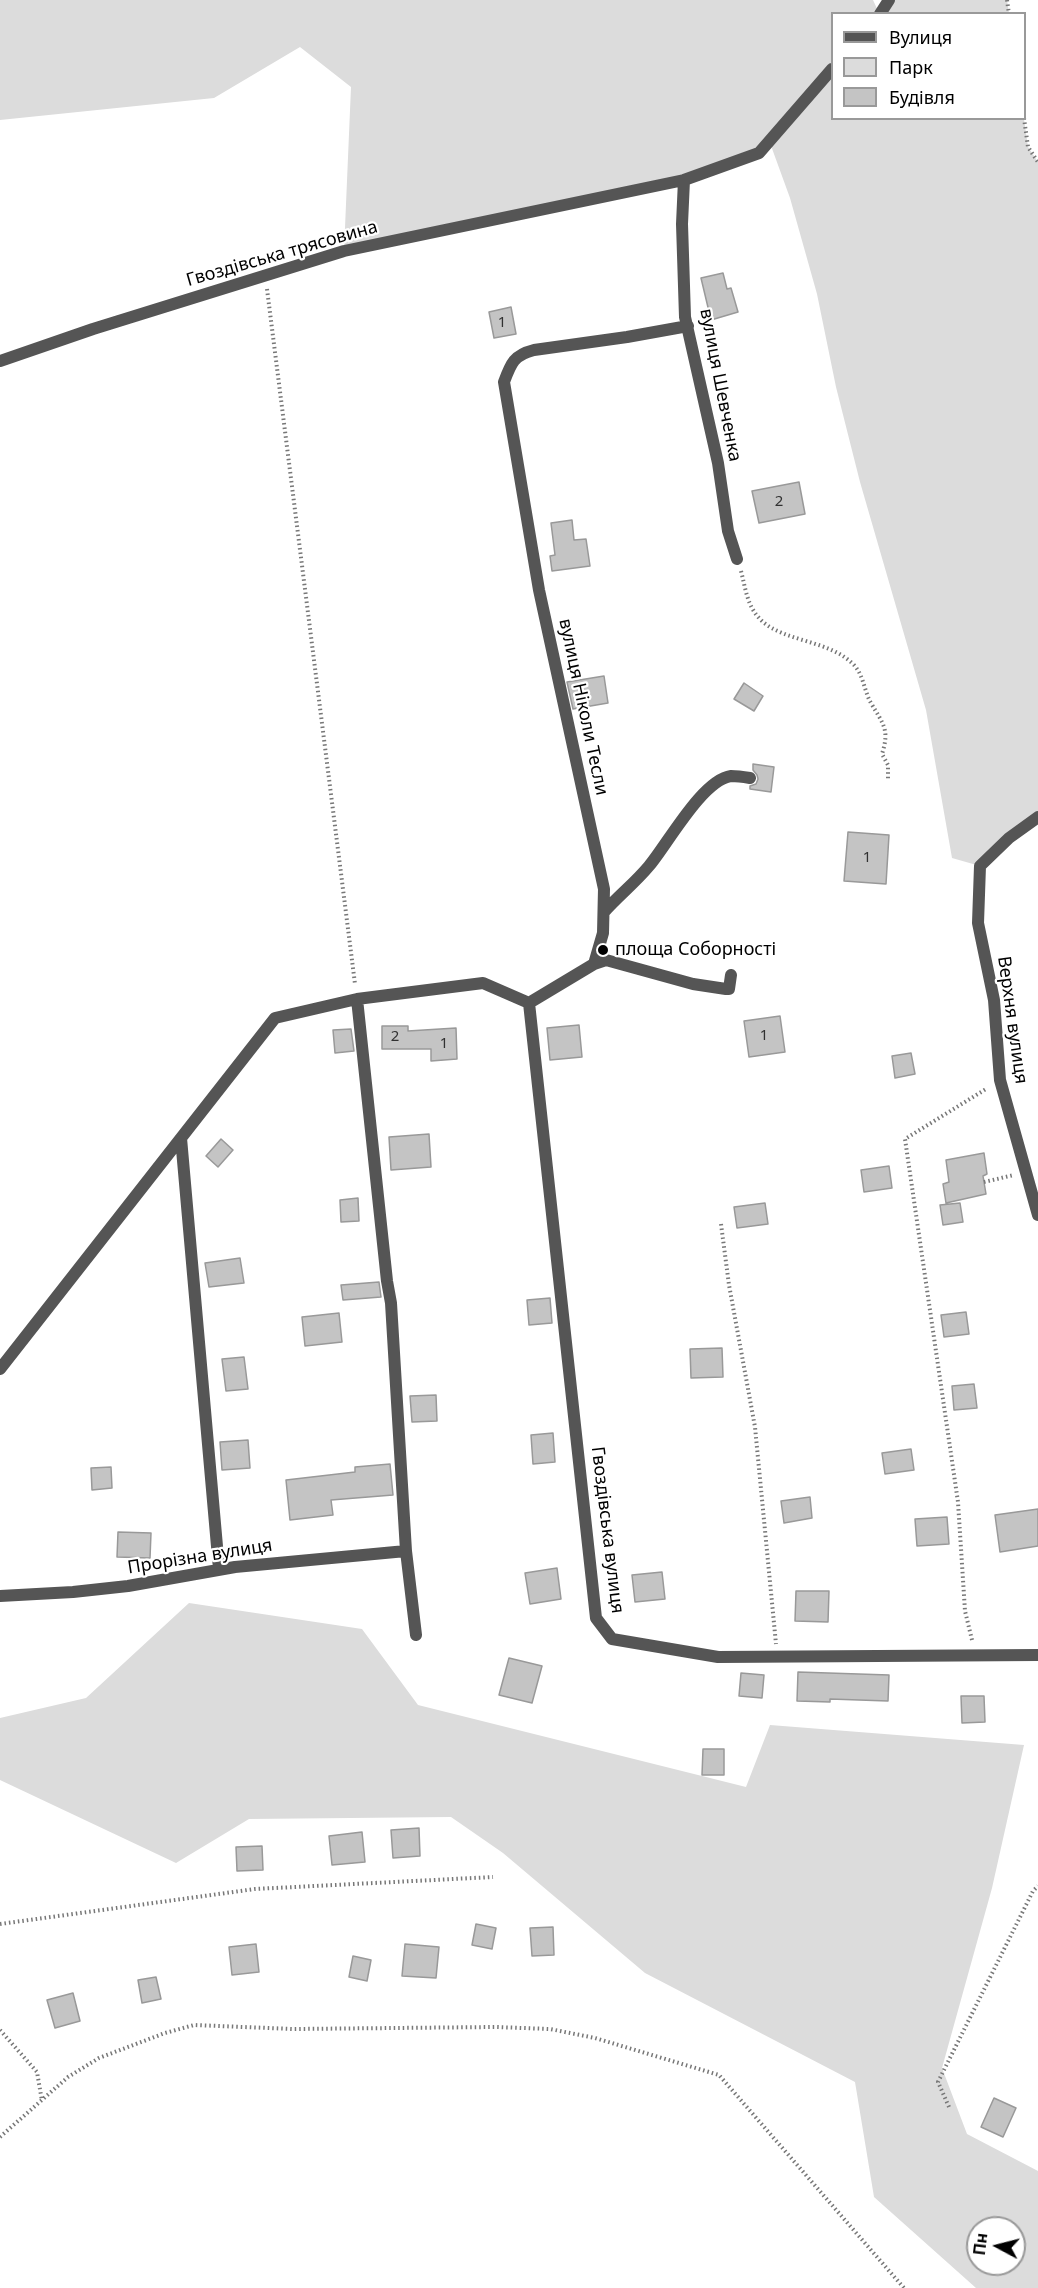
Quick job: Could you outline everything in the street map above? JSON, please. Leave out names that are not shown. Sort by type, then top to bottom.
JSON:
[{"type":"street","name":"Гвоздівська трясовина","points":[[0,361],[93,329],[344,251],[684,180],[759,153],[831,70]]},
{"type":"street","name":"вулиця Шевченка","points":[[684,180],[682,224],[685,317],[718,464],[728,531],[737,559]]},
{"type":"street","name":"вулиця Ніколи Тесли","points":[[594,964],[603,933],[604,889],[539,591],[504,382],[509,367],[520,354],[688,326]]},
{"type":"street","points":[[604,912],[616,898],[635,883],[690,809],[709,789],[730,776],[750,778]]},
{"type":"street","name":"Верхня вулиця","points":[[1038,817],[1009,838],[980,866],[978,923],[994,1000],[1000,1080],[1038,1215]]},
{"type":"street","points":[[0,1369],[275,1018],[357,999],[483,983],[527,1002],[594,964],[606,960],[693,984],[726,989],[729,989],[731,975]]},
{"type":"street","points":[[357,999],[384,1258],[391,1303],[406,1551],[416,1635]]},
{"type":"street","name":"Гвоздівська вулиця","points":[[527,1002],[596,1618],[612,1640],[718,1657],[1038,1655]]},
{"type":"street","points":[[181,1138],[219,1569]]},
{"type":"street","name":"Прорізна вулиця","points":[[0,1596],[128,1586],[219,1569],[406,1551]]},
{"type":"path","points":[[1024,120],[1028,147],[1038,162]]},
{"type":"path","points":[[266,276],[357,999]]},
{"type":"path","points":[[737,559],[748,604],[763,622],[791,636],[814,642],[854,665],[863,681],[868,698],[886,728],[887,740],[882,754],[888,765],[888,781]]},
{"type":"path","points":[[976,1656],[965,1611],[958,1502],[905,1139],[1000,1080]]},
{"type":"path","points":[[984,1182],[1026,1173]]},
{"type":"path","points":[[721,1224],[729,1286],[754,1426],[777,1657]]},
{"type":"path","points":[[0,1924],[255,1889],[493,1877]]},
{"type":"path","points":[[949,2107],[938,2082],[1033,1891],[1038,1886]]},
{"type":"path","points":[[0,2137],[68,2077],[99,2058],[165,2033],[194,2025],[293,2029],[507,2027],[550,2029],[595,2038],[719,2075],[904,2288]]},
{"type":"path","points":[[0,2030],[37,2072],[42,2101]]},
{"type":"green space","points":[[0,0],[873,0],[879,12],[831,12],[831,120],[1024,120],[1028,147],[1038,162],[1038,817],[980,866],[952,858],[926,710],[860,482],[836,387],[817,294],[790,198],[770,143],[684,180],[344,251],[351,87],[300,47],[214,98],[0,120]]},
{"type":"green space","points":[[889,0],[1007,0],[1009,12],[881,12]]},
{"type":"green space","points":[[189,1603],[362,1629],[418,1705],[746,1787],[770,1725],[1024,1745],[992,1888],[942,2068],[967,2134],[1038,2171],[1038,2288],[976,2288],[874,2197],[855,2082],[645,1973],[503,1853],[451,1817],[249,1819],[176,1863],[0,1780],[0,1718],[86,1698]]},
{"type":"building","points":[[723,273],[727,289],[731,288],[738,312],[711,320],[701,278]]},
{"type":"building","points":[[511,307],[516,334],[494,338],[489,312]]},
{"type":"building","points":[[799,482],[805,514],[759,523],[752,491]]},
{"type":"building","points":[[572,520],[574,540],[586,539],[590,566],[552,571],[550,556],[555,555],[551,523]]},
{"type":"building","points":[[604,676],[608,703],[573,709],[567,682]]},
{"type":"building","points":[[744,683],[763,696],[754,711],[734,699]]},
{"type":"building","points":[[753,764],[774,767],[771,792],[750,789],[750,786],[756,784],[758,779],[753,770]]},
{"type":"building","points":[[848,832],[889,835],[886,884],[844,881]]},
{"type":"building","points":[[780,1016],[785,1052],[749,1057],[744,1021]]},
{"type":"building","points":[[579,1025],[582,1057],[550,1060],[547,1028]]},
{"type":"building","points":[[382,1026],[408,1026],[408,1031],[456,1028],[457,1059],[431,1061],[431,1049],[382,1049]]},
{"type":"building","points":[[351,1029],[354,1051],[335,1053],[333,1030]]},
{"type":"building","points":[[911,1053],[915,1074],[895,1078],[892,1056]]},
{"type":"building","points":[[429,1134],[431,1167],[391,1170],[389,1137]]},
{"type":"building","points":[[221,1139],[233,1150],[218,1167],[206,1156]]},
{"type":"building","points":[[984,1153],[987,1174],[983,1176],[986,1194],[946,1203],[943,1184],[949,1182],[946,1160]]},
{"type":"building","points":[[889,1166],[892,1188],[864,1192],[861,1170]]},
{"type":"building","points":[[358,1198],[359,1221],[341,1222],[340,1200]]},
{"type":"building","points":[[765,1203],[768,1224],[737,1228],[734,1207]]},
{"type":"building","points":[[960,1203],[963,1222],[943,1225],[940,1205]]},
{"type":"building","points":[[240,1258],[244,1283],[209,1287],[205,1263]]},
{"type":"building","points":[[379,1282],[381,1297],[343,1300],[341,1285]]},
{"type":"building","points":[[550,1298],[552,1323],[529,1325],[527,1300]]},
{"type":"building","points":[[966,1312],[969,1334],[944,1337],[941,1315]]},
{"type":"building","points":[[339,1313],[342,1342],[305,1346],[302,1317]]},
{"type":"building","points":[[722,1348],[723,1377],[691,1378],[690,1349]]},
{"type":"building","points":[[244,1357],[248,1389],[226,1391],[222,1359]]},
{"type":"building","points":[[974,1384],[977,1408],[954,1410],[952,1386]]},
{"type":"building","points":[[436,1395],[437,1421],[412,1422],[410,1396]]},
{"type":"building","points":[[553,1433],[555,1462],[533,1464],[531,1435]]},
{"type":"building","points":[[248,1440],[250,1468],[222,1470],[220,1442]]},
{"type":"building","points":[[911,1449],[914,1470],[885,1474],[882,1453]]},
{"type":"building","points":[[390,1464],[393,1495],[331,1500],[333,1515],[290,1520],[286,1480],[355,1472],[355,1467]]},
{"type":"building","points":[[111,1467],[112,1488],[92,1490],[91,1468]]},
{"type":"building","points":[[810,1497],[812,1518],[784,1523],[781,1501]]},
{"type":"building","points":[[1038,1509],[1038,1546],[1000,1552],[995,1515]]},
{"type":"building","points":[[947,1517],[949,1544],[917,1546],[915,1519]]},
{"type":"building","points":[[118,1532],[151,1533],[150,1558],[117,1557]]},
{"type":"building","points":[[557,1568],[561,1599],[530,1604],[525,1573]]},
{"type":"building","points":[[662,1572],[665,1599],[635,1602],[632,1575]]},
{"type":"building","points":[[796,1591],[829,1591],[828,1622],[795,1621]]},
{"type":"building","points":[[509,1658],[542,1666],[532,1703],[499,1695]]},
{"type":"building","points":[[798,1672],[889,1675],[888,1701],[830,1699],[830,1702],[797,1701]]},
{"type":"building","points":[[741,1673],[764,1675],[762,1698],[739,1696]]},
{"type":"building","points":[[961,1696],[984,1696],[985,1722],[962,1723]]},
{"type":"building","points":[[703,1749],[724,1749],[724,1775],[702,1775]]},
{"type":"building","points":[[419,1828],[420,1856],[393,1858],[391,1830]]},
{"type":"building","points":[[362,1832],[365,1862],[332,1865],[329,1836]]},
{"type":"building","points":[[262,1846],[263,1870],[237,1871],[236,1847]]},
{"type":"building","points":[[476,1924],[496,1928],[492,1949],[472,1945]]},
{"type":"building","points":[[553,1927],[554,1955],[532,1956],[530,1928]]},
{"type":"building","points":[[256,1944],[259,1972],[232,1975],[229,1947]]},
{"type":"building","points":[[405,1944],[439,1947],[436,1978],[402,1976]]},
{"type":"building","points":[[353,1956],[371,1960],[367,1981],[349,1977]]},
{"type":"building","points":[[156,1977],[161,1999],[142,2003],[138,1980]]},
{"type":"building","points":[[73,1993],[80,2021],[55,2028],[47,2000]]},
{"type":"building","points":[[994,2098],[1016,2108],[1003,2137],[981,2127]]},
{"type":"place","name":"площа Соборності","points":[[603,950]]}]
